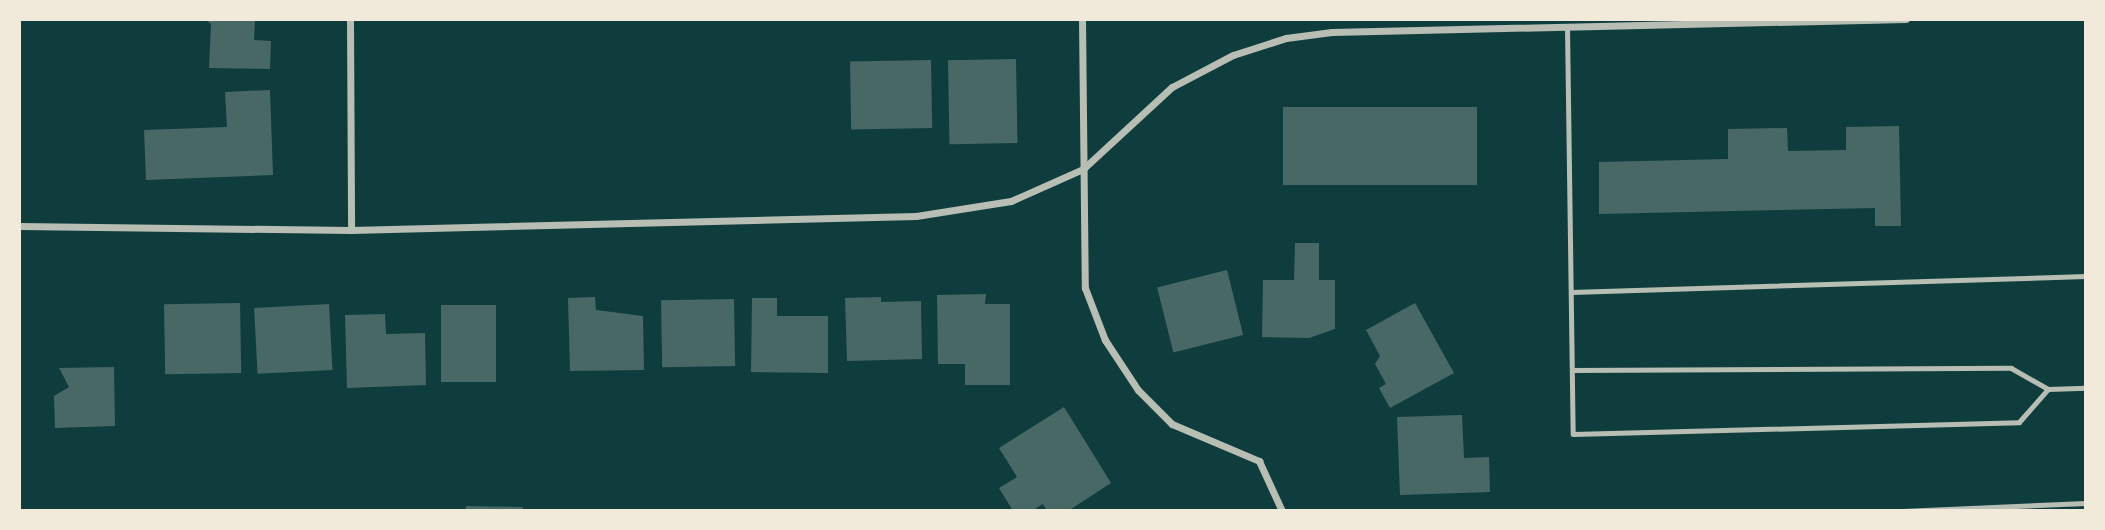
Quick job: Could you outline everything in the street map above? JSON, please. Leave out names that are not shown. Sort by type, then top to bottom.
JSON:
[{"type":"street","points":[[350,19],[351,230]]},
{"type":"street","points":[[1082,19],[1085,288],[1104,340],[1138,390],[1172,424],[1259,461],[1282,511]]},
{"type":"street","points":[[19,226],[351,230],[916,216],[1011,201],[1083,169],[1172,88],[1233,55],[1286,38],[1332,32],[1567,27],[1617,22],[1906,19]]},
{"type":"lane","points":[[1567,27],[1573,435],[2019,422],[2048,389]]},
{"type":"lane","points":[[1571,292],[2086,276]]},
{"type":"lane","points":[[1572,370],[2011,368],[2048,389],[2086,388]]},
{"type":"lane","points":[[1902,511],[2086,503]]},
{"type":"building","points":[[205,19],[255,19],[254,40],[271,41],[270,69],[209,68],[211,24]]},
{"type":"building","points":[[1016,59],[1017,143],[949,144],[948,60]]},
{"type":"building","points":[[931,60],[932,128],[851,129],[850,61]]},
{"type":"building","points":[[270,90],[273,175],[146,180],[144,130],[227,127],[225,92]]},
{"type":"building","points":[[1283,107],[1477,107],[1477,185],[1283,185]]},
{"type":"building","points":[[1899,126],[1901,226],[1875,226],[1875,208],[1599,214],[1599,162],[1728,159],[1728,129],[1787,128],[1788,151],[1846,150],[1846,127]]},
{"type":"building","points":[[1295,243],[1319,243],[1319,280],[1335,280],[1335,329],[1309,338],[1262,337],[1263,280],[1294,280]]},
{"type":"building","points":[[1227,270],[1243,335],[1173,352],[1157,287]]},
{"type":"building","points":[[986,294],[985,304],[1010,304],[1010,385],[965,385],[965,364],[938,364],[937,295]]},
{"type":"building","points":[[595,297],[596,310],[643,316],[644,370],[570,371],[568,298]]},
{"type":"building","points":[[881,297],[881,302],[921,301],[922,359],[847,361],[845,298]]},
{"type":"building","points":[[752,298],[777,298],[777,316],[828,316],[828,373],[751,372]]},
{"type":"building","points":[[734,299],[735,366],[662,367],[661,300]]},
{"type":"building","points":[[240,303],[241,373],[165,374],[164,304]]},
{"type":"building","points":[[1415,303],[1454,373],[1390,408],[1379,388],[1386,384],[1375,364],[1380,356],[1366,330]]},
{"type":"building","points":[[329,304],[332,370],[258,374],[254,308]]},
{"type":"building","points":[[441,305],[496,305],[496,382],[441,382]]},
{"type":"building","points":[[385,314],[386,334],[425,333],[426,385],[347,388],[345,315]]},
{"type":"building","points":[[114,367],[115,426],[55,428],[54,396],[69,387],[59,368]]},
{"type":"building","points":[[1064,407],[1111,483],[1068,511],[1047,511],[1043,504],[1032,511],[1013,511],[999,488],[1017,477],[999,448]]},
{"type":"building","points":[[1462,415],[1464,458],[1489,457],[1490,492],[1400,495],[1397,417]]},
{"type":"building","points":[[466,506],[523,507],[522,511],[466,511]]}]
